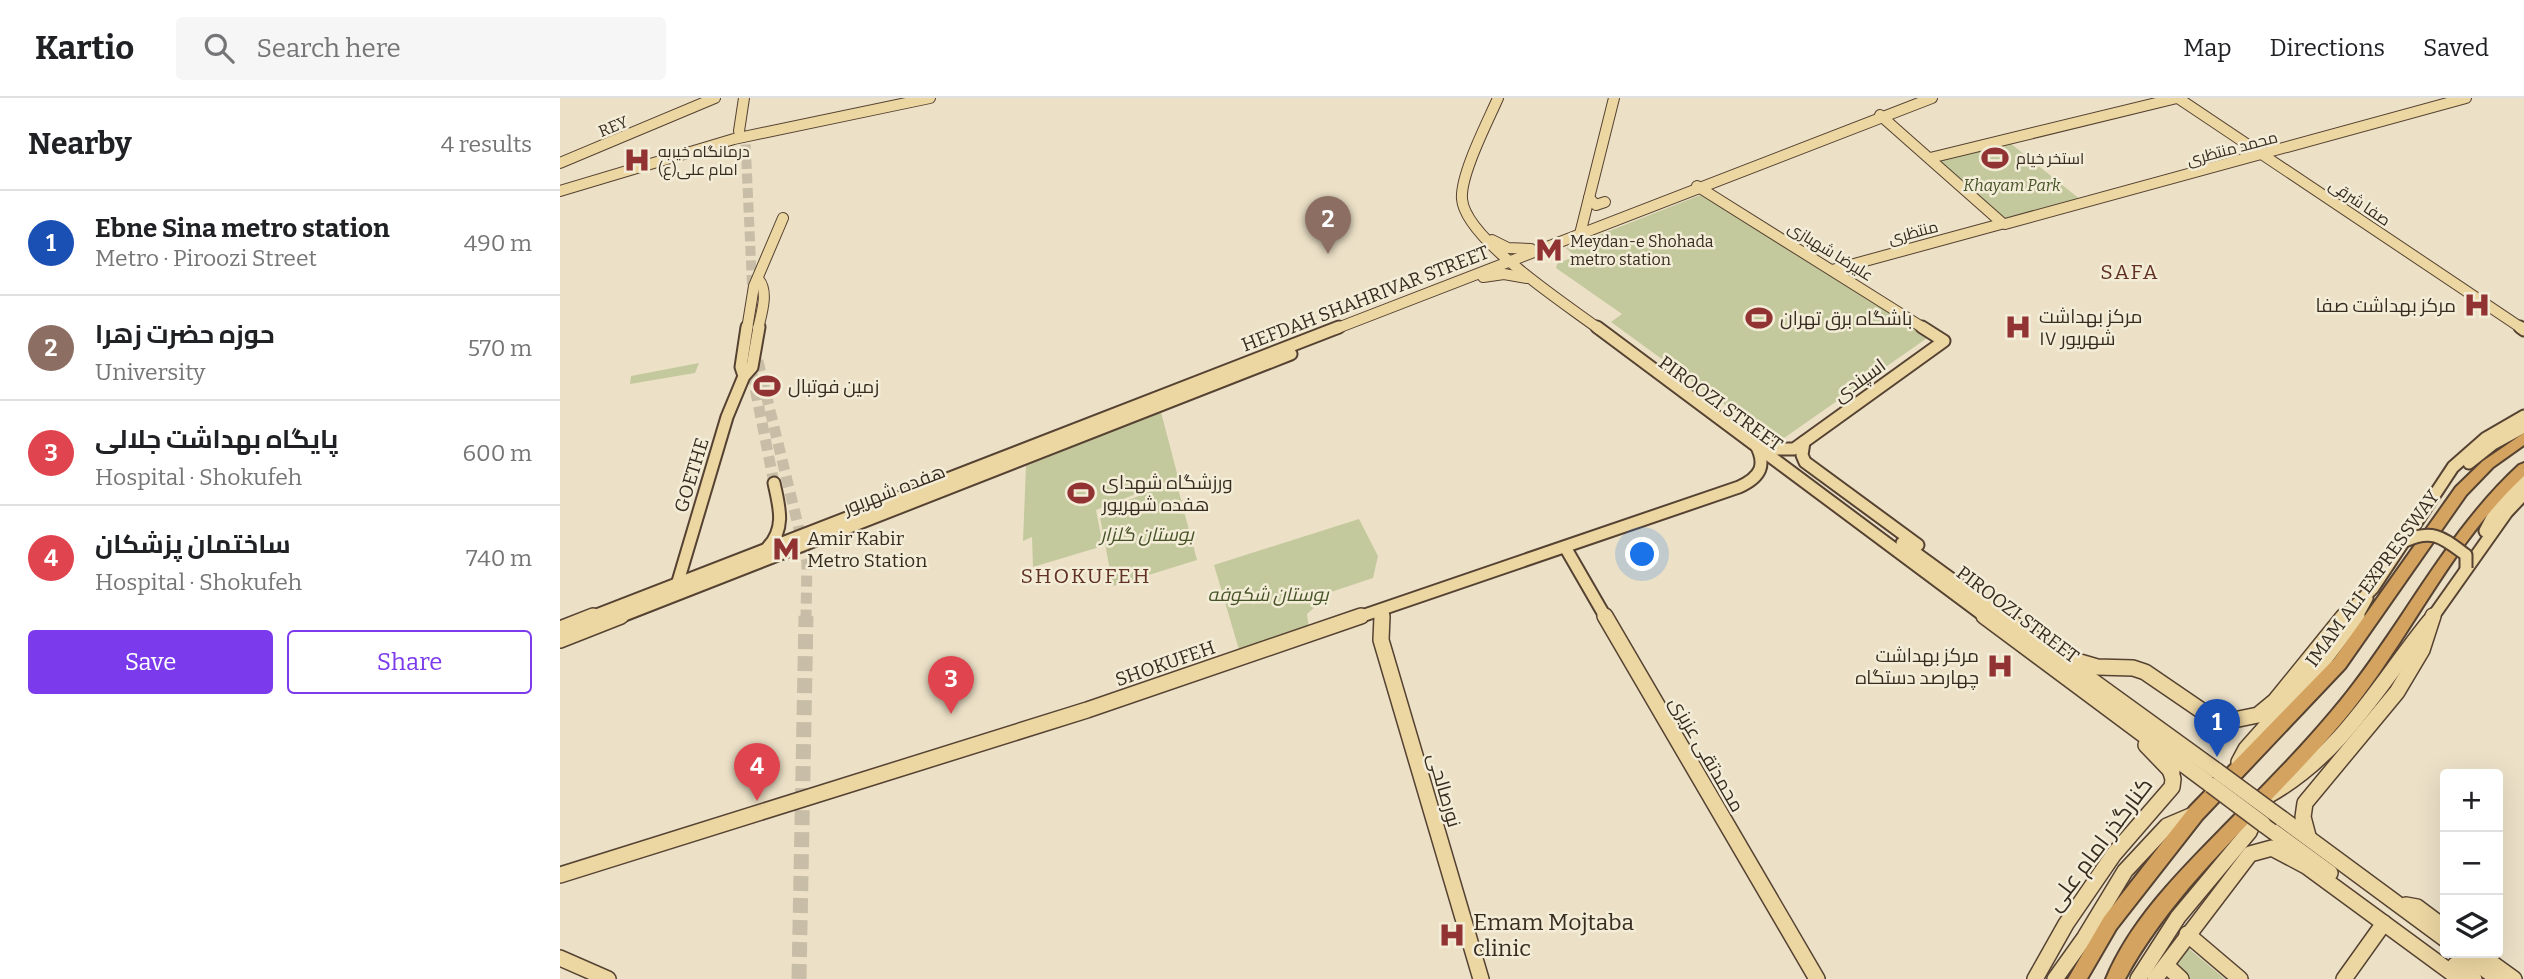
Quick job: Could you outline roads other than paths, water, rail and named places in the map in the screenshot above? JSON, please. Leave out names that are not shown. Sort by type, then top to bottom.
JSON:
[{"type":"highway","name":"IMAM ALI EXPRESSWAY","points":[[2077,979],[2110,923],[2196,813],[2223,772],[2340,663],[2461,491],[2488,464],[2524,438]]},
{"type":"highway","points":[[2115,979],[2132,949],[2165,903],[2370,676],[2482,510],[2507,482],[2524,468]]},
{"type":"main road","name":"REY","points":[[560,163],[715,98]]},
{"type":"main road","points":[[742,131],[746,98]]},
{"type":"main road","points":[[560,191],[743,137],[930,98]]},
{"type":"main road","points":[[1498,98],[1469,165],[1463,190],[1466,212],[1490,242],[1508,248],[1541,248]]},
{"type":"main road","points":[[1479,228],[1471,203],[1471,182],[1477,161],[1505,98]]},
{"type":"main road","points":[[1580,234],[1614,98]]},
{"type":"main road","name":"HEFDAH SHAHRIVAR STREET","points":[[1163,399],[1923,98]]},
{"type":"main road","name":"HEFDAH SHAHRIVAR STREET","points":[[1881,116],[1933,98]]},
{"type":"main road","points":[[1930,158],[2177,98]]},
{"type":"main road","name":"صفا شرقی","points":[[2177,98],[2220,124],[2519,326]]},
{"type":"main road","name":"صفا شرقی","points":[[2185,98],[2220,124]]},
{"type":"main road","name":"محمد منتظری","points":[[2003,224],[2466,98]]},
{"type":"main road","points":[[1881,116],[2003,224]]},
{"type":"main road","name":"علیرضا شهبازی","points":[[1695,188],[1944,341]]},
{"type":"main road","points":[[1589,198],[1596,205],[1605,202]]},
{"type":"main road","name":"GOETHE","points":[[677,585],[718,446],[744,376],[752,367],[758,298],[763,285],[759,280],[783,218]]},
{"type":"main road","name":"منتظری","points":[[1832,270],[2003,224]]},
{"type":"main road","points":[[1478,273],[1487,257],[1490,242]]},
{"type":"main road","name":"PIROOZI STREET","points":[[1490,242],[1537,283],[1848,513],[1960,591],[2073,660],[2440,935]]},
{"type":"main road","points":[[1537,283],[1532,261],[1541,248]]},
{"type":"main road","name":"HEFDAH SHAHRIVAR STREET","points":[[1163,399],[1486,276],[1518,275],[1537,283]]},
{"type":"main road","name":"PIROOZI STREET","points":[[1563,302],[1568,315],[2136,735],[2172,772]]},
{"type":"main road","name":"اسپندی","points":[[1799,445],[1944,341]]},
{"type":"main road","name":"PIROOZI STREET","points":[[1632,352],[1663,369],[1774,449],[1799,445]]},
{"type":"main road","name":"هفده شهریور","points":[[560,629],[1163,399]]},
{"type":"main road","name":"هفده شهریور","points":[[560,640],[1163,399]]},
{"type":"main road","points":[[2223,772],[2246,750],[2352,625],[2372,588],[2438,491],[2444,477],[2482,439],[2524,416]]},
{"type":"main road","points":[[2438,491],[2482,452],[2524,427]]},
{"type":"main road","points":[[1755,443],[1762,458]]},
{"type":"main road","name":"PIROOZI STREET","points":[[1799,445],[1793,454],[1798,468],[2155,743],[2474,979]]},
{"type":"main road","name":"PIROOZI STREET","points":[[1799,445],[1805,462],[2048,645],[2282,815]]},
{"type":"main road","name":"SHOKUFEH","points":[[560,875],[975,747],[1565,547],[1749,482],[1762,470],[1762,458]]},
{"type":"main road","points":[[2483,545],[2485,531],[2497,508],[2524,481]]},
{"type":"main road","points":[[764,551],[777,540],[781,531],[774,483]]},
{"type":"main road","points":[[2244,810],[2246,803],[2261,799],[2314,765],[2379,690],[2483,545],[2524,494]]},
{"type":"main road","points":[[1825,504],[1848,513],[1861,531]]},
{"type":"main road","points":[[2405,541],[2422,533],[2445,539],[2466,555],[2466,568]]},
{"type":"main road","name":"محمدتقی عزیزی","points":[[1565,547],[1817,979]]},
{"type":"main road","points":[[2073,660],[2097,667],[2146,671],[2206,712],[2229,721],[2250,718],[2275,701],[2351,608],[2372,588]]},
{"type":"main road","name":"نورصالحی","points":[[1383,610],[1380,632],[1383,648],[1481,979]]},
{"type":"main road","points":[[2308,836],[2303,817],[2305,803],[2397,692],[2422,650],[2430,621]]},
{"type":"main road","points":[[2155,743],[2172,772]]},
{"type":"main road","name":"کنارگذر امام علی","points":[[2035,979],[2066,924],[2114,854],[2172,787],[2172,772]]},
{"type":"main road","points":[[2138,979],[2178,917],[2249,832],[2261,799]]},
{"type":"main road","points":[[2055,979],[2085,937],[2125,871],[2167,826],[2196,813]]},
{"type":"main road","points":[[2155,979],[2250,855],[2272,848],[2306,866],[2384,923],[2454,966]]},
{"type":"main road","name":"PIROOZI STREET","points":[[2399,904],[2417,907],[2440,924]]},
{"type":"main road","points":[[2344,979],[2384,923]]},
{"type":"main road","points":[[2188,934],[2240,979]]},
{"type":"main road","points":[[560,957],[608,979]]},
{"type":"main road","points":[[2485,958],[2514,979]]},
{"type":"main road","points":[[2166,965],[2181,979]]},
{"type":"main road","name":"PIROOZI STREET","points":[[2454,966],[2498,979]]},
{"type":"tunnel","points":[[745,130],[754,329]]},
{"type":"tunnel","points":[[754,327],[755,349],[807,562],[806,618]]},
{"type":"tunnel","points":[[752,373],[774,483]]},
{"type":"tunnel","points":[[799,979],[806,616]]},
{"type":"place","name":"استخر خیام","points":[[1995,158]]},
{"type":"place","name":"درمانگاه خیریه امام علی(ع)","points":[[637,160]]},
{"type":"place","name":"Meydan-e Shohada metro station","points":[[1549,250]]},
{"type":"place","name":"حوزه حضرت زهرا","points":[[1328,254]]},
{"type":"place","name":"مرکز بهداشت صفا","points":[[2477,305]]},
{"type":"place","name":"باشگاه برق تهران","points":[[1759,318]]},
{"type":"place","name":"مرکز بهداشت ۱۷ شهریور","points":[[2018,327]]},
{"type":"place","name":"زمین فوتبال","points":[[767,386]]},
{"type":"place","name":"ورزشگاه شهدای هفده شهریور","points":[[1081,493]]},
{"type":"place","name":"Amir Kabir Metro Station","points":[[786,549]]},
{"type":"place","name":"مرکز بهداشت چهارصد دستگاه","points":[[2000,666]]},
{"type":"place","name":"پایگاه بهداشت جلالی","points":[[951,714]]},
{"type":"place","name":"Ebne Sina metro station","points":[[2217,757]]},
{"type":"place","name":"ساختمان پزشکان","points":[[757,801]]},
{"type":"place","name":"Emam Mojtaba clinic","points":[[1452,935]]},
{"type":"district","name":"SAFA","points":[[2130,272]]},
{"type":"district","name":"SHOKUFEH","points":[[1086,576]]},
{"type":"park label","name":"Khayam Park","points":[[2012,185]]},
{"type":"park label","name":"بوستان گلزار","points":[[1147,534]]},
{"type":"park label","name":"بوستان شکوفه","points":[[1268,594]]}]
